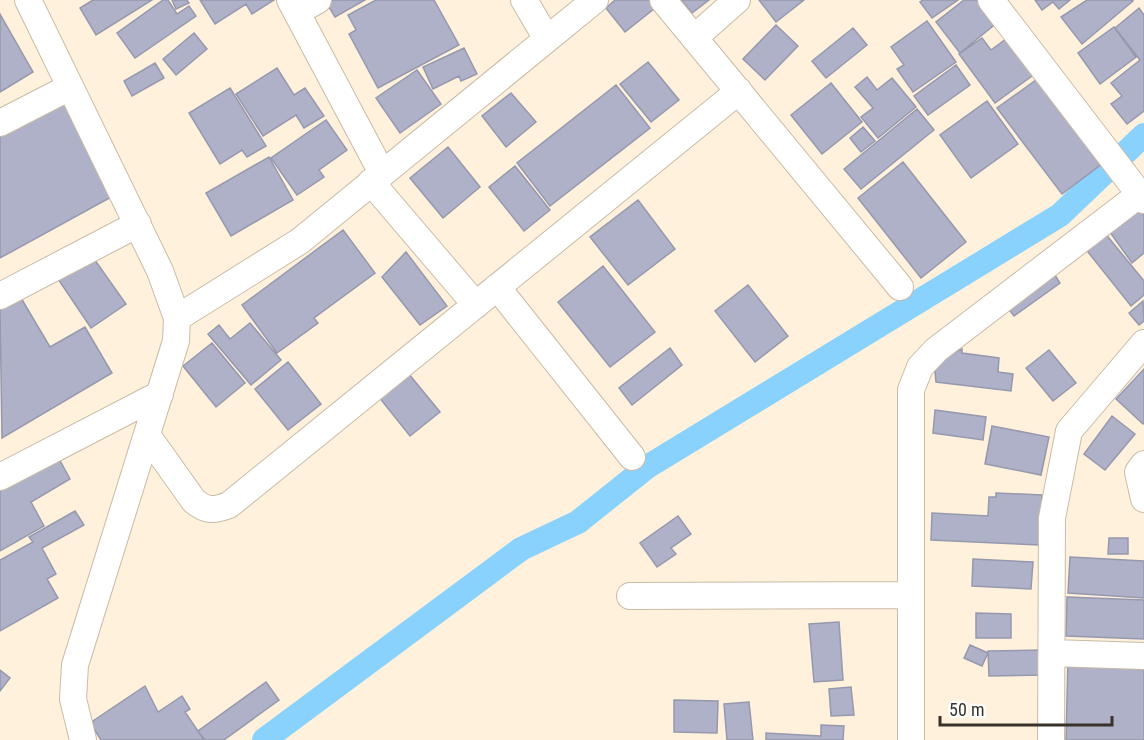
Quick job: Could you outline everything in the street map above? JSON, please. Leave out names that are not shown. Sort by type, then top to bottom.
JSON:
[{"type":"street","points":[[27,0],[138,224],[160,271],[177,318],[176,341],[75,665],[73,699],[84,740]]},
{"type":"street","points":[[524,0],[547,39]]},
{"type":"street","points":[[177,318],[300,241],[595,0]]},
{"type":"street","points":[[663,0],[900,287]]},
{"type":"street","points":[[694,38],[737,0]]},
{"type":"street","points":[[911,740],[911,390],[920,367],[936,350],[1140,193],[990,0]]},
{"type":"street","points":[[302,4],[377,178],[476,305]]},
{"type":"street","points":[[0,123],[70,87]]},
{"type":"street","points":[[147,435],[194,501],[204,509],[217,510],[229,505],[739,92]]},
{"type":"street","points":[[0,296],[138,224]]},
{"type":"street","points":[[497,287],[632,457]]},
{"type":"street","points":[[1051,740],[1052,518],[1069,431],[1144,343]]},
{"type":"street","points":[[0,477],[160,394]]},
{"type":"street","points":[[1144,464],[1138,472],[1144,499]]},
{"type":"street","points":[[630,596],[911,595]]},
{"type":"street","points":[[1052,654],[1144,656]]},
{"type":"building","points":[[93,0],[152,0],[96,35],[80,8]]},
{"type":"building","points":[[163,0],[168,0],[177,14],[189,6],[196,16],[135,58],[117,33]]},
{"type":"building","points":[[172,0],[187,0],[189,3],[176,9]]},
{"type":"building","points":[[200,0],[274,0],[252,14],[246,4],[215,24]]},
{"type":"building","points":[[329,0],[365,0],[335,17],[326,2]]},
{"type":"building","points":[[376,0],[434,0],[459,45],[378,88],[349,34],[356,30],[348,15]]},
{"type":"building","points":[[615,0],[657,0],[660,4],[625,32],[606,8]]},
{"type":"building","points":[[681,0],[709,0],[692,13]]},
{"type":"building","points":[[759,0],[804,0],[776,22]]},
{"type":"building","points":[[923,0],[958,0],[932,18],[920,2]]},
{"type":"building","points":[[964,0],[980,0],[998,22],[960,53],[936,22]]},
{"type":"building","points":[[1035,0],[1070,0],[1059,9],[1053,2],[1042,10]]},
{"type":"building","points":[[1087,0],[1133,1],[1082,44],[1061,17]]},
{"type":"building","points":[[1139,8],[1144,15],[1144,111],[1127,124],[1111,104],[1122,96],[1111,83],[1140,60],[1115,28]]},
{"type":"building","points":[[0,14],[33,72],[0,92]]},
{"type":"building","points":[[927,21],[956,62],[913,92],[897,69],[904,65],[891,47]]},
{"type":"building","points":[[776,25],[798,46],[765,80],[743,59]]},
{"type":"building","points":[[1114,27],[1136,57],[1100,84],[1078,53]]},
{"type":"building","points":[[853,28],[867,45],[826,78],[812,61]]},
{"type":"building","points":[[194,33],[207,49],[176,75],[163,59]]},
{"type":"building","points":[[1010,36],[1036,73],[995,103],[959,54],[982,38],[991,50]]},
{"type":"building","points":[[464,48],[477,74],[461,81],[459,76],[433,89],[423,67]]},
{"type":"building","points":[[648,62],[679,100],[651,122],[620,84]]},
{"type":"building","points":[[155,63],[164,78],[132,96],[124,81]]},
{"type":"building","points":[[956,65],[970,85],[928,115],[914,96]]},
{"type":"building","points":[[277,68],[294,95],[305,88],[324,116],[304,128],[296,115],[263,136],[236,94]]},
{"type":"building","points":[[417,70],[441,104],[400,133],[376,98]]},
{"type":"building","points":[[1043,75],[1107,160],[1062,194],[997,108]]},
{"type":"building","points":[[867,77],[877,90],[892,78],[916,107],[878,138],[861,117],[873,108],[855,87]]},
{"type":"building","points":[[831,83],[862,122],[822,154],[791,115]]},
{"type":"building","points":[[616,85],[650,128],[550,206],[517,163]]},
{"type":"building","points":[[230,88],[266,146],[247,157],[242,150],[220,164],[189,113]]},
{"type":"building","points":[[511,93],[536,122],[506,147],[482,116]]},
{"type":"building","points":[[61,97],[115,195],[0,258],[0,130]]},
{"type":"building","points":[[987,101],[1018,144],[971,178],[940,135]]},
{"type":"building","points":[[917,109],[934,130],[861,189],[844,169]]},
{"type":"building","points":[[326,120],[347,150],[319,170],[324,177],[297,195],[271,158]]},
{"type":"building","points":[[863,127],[875,141],[861,152],[850,138]]},
{"type":"building","points":[[448,147],[480,187],[443,218],[410,178]]},
{"type":"building","points":[[269,157],[293,200],[231,236],[206,193]]},
{"type":"building","points":[[903,162],[966,242],[921,278],[858,198]]},
{"type":"building","points":[[515,166],[550,210],[524,231],[489,187]]},
{"type":"building","points":[[638,200],[675,249],[628,285],[590,237]]},
{"type":"building","points":[[1140,208],[1144,212],[1144,253],[1132,263],[1107,228]]},
{"type":"building","points":[[343,230],[375,273],[314,318],[318,323],[277,353],[242,305]]},
{"type":"building","points":[[1104,232],[1144,281],[1144,295],[1131,306],[1084,247]]},
{"type":"building","points":[[406,252],[447,306],[420,325],[382,277]]},
{"type":"building","points":[[92,256],[126,304],[91,328],[58,279]]},
{"type":"building","points":[[603,266],[655,332],[610,367],[558,302]]},
{"type":"building","points":[[1051,269],[1060,283],[1014,316],[1004,303]]},
{"type":"building","points":[[748,285],[788,336],[755,362],[715,311]]},
{"type":"building","points":[[21,298],[50,347],[85,327],[112,373],[2,438],[0,310]]},
{"type":"building","points":[[1143,301],[1144,321],[1139,325],[1129,313]]},
{"type":"building","points":[[250,323],[281,360],[251,385],[208,334],[219,325],[230,339]]},
{"type":"building","points":[[212,343],[245,383],[216,407],[183,366]]},
{"type":"building","points":[[670,348],[682,365],[632,405],[619,388]]},
{"type":"building","points":[[962,349],[962,353],[999,358],[998,372],[1013,374],[1011,391],[936,382],[934,361]]},
{"type":"building","points":[[1049,350],[1076,383],[1053,401],[1026,368]]},
{"type":"building","points":[[288,362],[321,404],[288,430],[255,389]]},
{"type":"building","points":[[1144,369],[1144,423],[1143,424],[1116,399]]},
{"type":"building","points":[[408,373],[440,412],[410,436],[379,397]]},
{"type":"building","points":[[935,410],[986,417],[983,440],[933,433]]},
{"type":"building","points":[[1112,416],[1135,434],[1105,470],[1084,454]]},
{"type":"building","points":[[992,426],[1049,437],[1041,475],[985,464]]},
{"type":"building","points":[[57,455],[70,479],[31,502],[44,526],[0,551],[0,487]]},
{"type":"building","points":[[996,493],[1042,495],[1040,545],[931,540],[932,513],[988,516],[989,497],[996,497]]},
{"type":"building","points":[[75,511],[84,525],[42,548],[56,574],[47,579],[58,598],[0,631],[0,560],[33,542],[29,537]]},
{"type":"building","points":[[678,516],[691,534],[671,548],[676,554],[657,567],[640,543]]},
{"type":"building","points":[[1109,538],[1128,538],[1128,554],[1108,554]]},
{"type":"building","points":[[1070,557],[1144,561],[1144,598],[1068,593]]},
{"type":"building","points":[[973,559],[1033,562],[1031,589],[972,586]]},
{"type":"building","points":[[1067,597],[1144,600],[1144,639],[1066,636]]},
{"type":"building","points":[[976,613],[1011,614],[1011,638],[976,638]]},
{"type":"building","points":[[839,622],[843,680],[814,682],[809,624]]},
{"type":"building","points":[[970,645],[988,653],[982,666],[964,658]]},
{"type":"building","points":[[1044,650],[1045,675],[989,676],[988,651]]},
{"type":"building","points":[[1068,658],[1144,660],[1144,740],[1066,740]]},
{"type":"building","points":[[0,670],[10,678],[0,691]]},
{"type":"building","points":[[266,682],[279,700],[224,740],[205,740],[198,731]]},
{"type":"building","points":[[145,686],[158,712],[182,696],[190,709],[185,712],[204,740],[101,740],[90,723]]},
{"type":"building","points":[[851,687],[854,715],[831,716],[829,689]]},
{"type":"building","points":[[674,700],[718,701],[717,733],[674,732]]},
{"type":"building","points":[[749,702],[753,740],[727,740],[724,704]]},
{"type":"building","points":[[821,725],[844,726],[843,740],[766,740],[766,733],[821,736]]},
{"type":"waterway","points":[[264,740],[521,549],[578,522],[647,467],[1060,215],[1144,135]]}]
